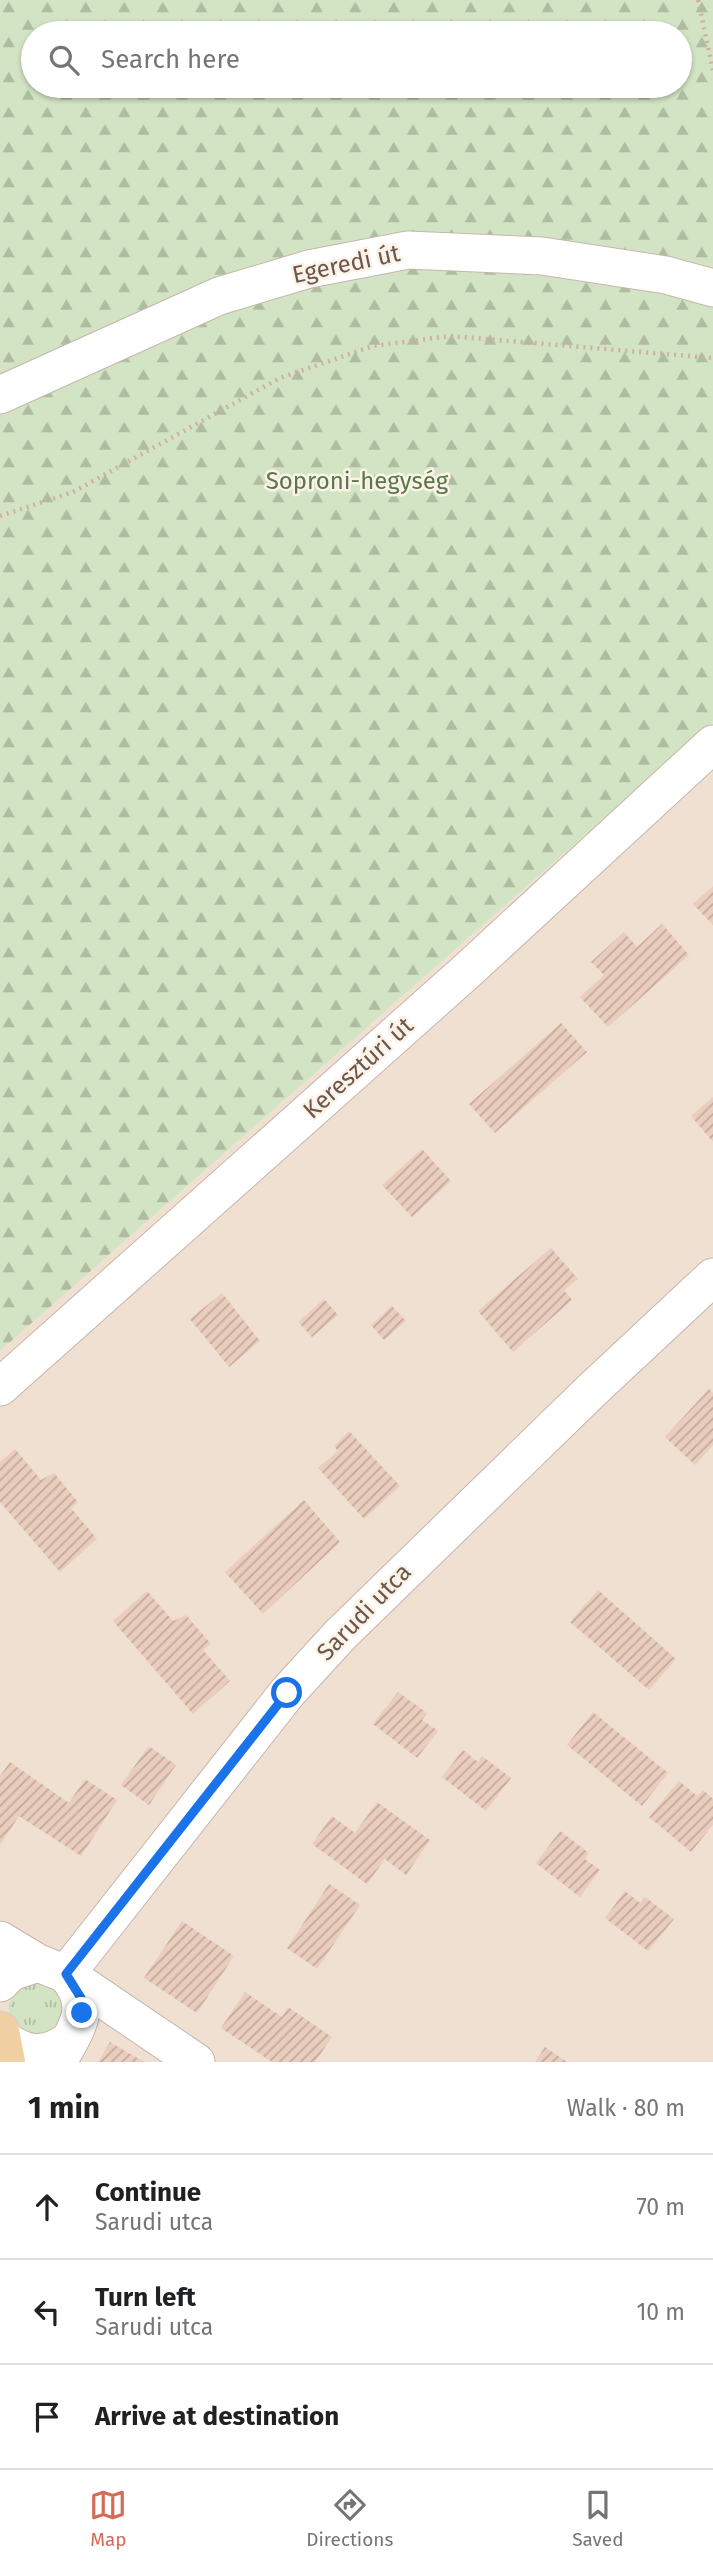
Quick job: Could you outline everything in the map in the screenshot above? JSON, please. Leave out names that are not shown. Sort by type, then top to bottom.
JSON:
[{"type":"street","name":"Egeredi út","points":[[0,395],[219,296],[309,269],[408,250],[542,256],[666,275],[713,288]]},
{"type":"street","name":"Keresztúri út","points":[[0,1387],[468,970],[713,744]]},
{"type":"street","name":"Sarudi utca","points":[[52,1969],[340,1635],[592,1390],[713,1278]]},
{"type":"street","points":[[0,1940],[52,1969],[197,2062]]},
{"type":"street","points":[[0,1983],[11,1972],[24,1965],[52,1969],[81,1998],[82,2013],[64,2051],[58,2049],[28,2053],[3,2044]]},
{"type":"path","points":[[698,0],[713,70]]},
{"type":"path","points":[[0,516],[73,492],[280,378],[373,346],[450,336],[713,358]]},
{"type":"shaded area","points":[[713,722],[713,2062],[0,2062],[0,1351]]},
{"type":"green space","name":"Soproni-hegység","points":[[0,0],[713,0],[713,722],[0,1351]]},
{"type":"green space","points":[[37,1981],[52,1986],[60,1994],[65,2009],[60,2024],[52,2032],[37,2037],[22,2032],[14,2024],[9,2009],[14,1994],[22,1986]]},
{"type":"building","points":[[713,886],[713,925],[693,904]]},
{"type":"building","points":[[662,924],[689,955],[608,1027],[580,997],[604,975],[591,962],[624,932],[637,947]]},
{"type":"building","points":[[561,1023],[587,1052],[495,1133],[469,1104]]},
{"type":"building","points":[[713,1097],[713,1142],[691,1116]]},
{"type":"building","points":[[422,1149],[451,1181],[412,1217],[382,1185]]},
{"type":"building","points":[[551,1248],[578,1279],[564,1290],[572,1300],[513,1352],[478,1311]]},
{"type":"building","points":[[222,1293],[260,1341],[229,1367],[190,1319]]},
{"type":"building","points":[[324,1299],[338,1315],[312,1337],[298,1322]]},
{"type":"building","points":[[392,1306],[406,1321],[384,1340],[371,1325]]},
{"type":"building","points":[[709,1389],[713,1393],[713,1445],[695,1465],[665,1437]]},
{"type":"building","points":[[349,1431],[400,1486],[364,1519],[318,1468],[338,1451],[334,1446]]},
{"type":"building","points":[[15,1449],[41,1480],[54,1473],[78,1502],[71,1508],[97,1539],[60,1572],[0,1502],[0,1462]]},
{"type":"building","points":[[304,1500],[340,1542],[263,1614],[225,1572]]},
{"type":"building","points":[[598,1590],[676,1659],[649,1690],[570,1622]]},
{"type":"building","points":[[147,1591],[173,1621],[186,1615],[211,1644],[203,1650],[230,1681],[193,1714],[113,1621]]},
{"type":"building","points":[[398,1692],[427,1713],[422,1720],[438,1731],[417,1758],[373,1724]]},
{"type":"building","points":[[593,1712],[668,1773],[642,1806],[567,1745]]},
{"type":"building","points":[[149,1746],[176,1765],[149,1805],[121,1785]]},
{"type":"building","points":[[463,1750],[478,1762],[482,1756],[511,1778],[486,1811],[442,1777]]},
{"type":"building","points":[[10,1762],[69,1803],[85,1779],[117,1800],[81,1856],[19,1816],[0,1845],[0,1776]]},
{"type":"building","points":[[679,1781],[697,1796],[703,1790],[713,1799],[713,1825],[691,1852],[649,1817]]},
{"type":"building","points":[[377,1802],[430,1840],[406,1875],[385,1859],[367,1884],[312,1844],[332,1816],[355,1833]]},
{"type":"building","points":[[560,1831],[589,1853],[585,1859],[600,1870],[580,1897],[536,1863]]},
{"type":"building","points":[[329,1884],[360,1905],[317,1969],[287,1948]]},
{"type":"building","points":[[625,1891],[640,1903],[645,1897],[674,1919],[648,1951],[605,1918]]},
{"type":"building","points":[[182,1921],[234,1956],[197,2013],[144,1978]]},
{"type":"building","points":[[245,1992],[282,2017],[288,2007],[332,2037],[315,2062],[272,2062],[221,2028]]},
{"type":"building","points":[[110,2042],[144,2062],[98,2062]]},
{"type":"building","points":[[545,2047],[567,2062],[535,2062]]},
{"type":"route","points":[[82,2013],[81,1998],[66,1974],[143,1872],[287,1693]]}]
